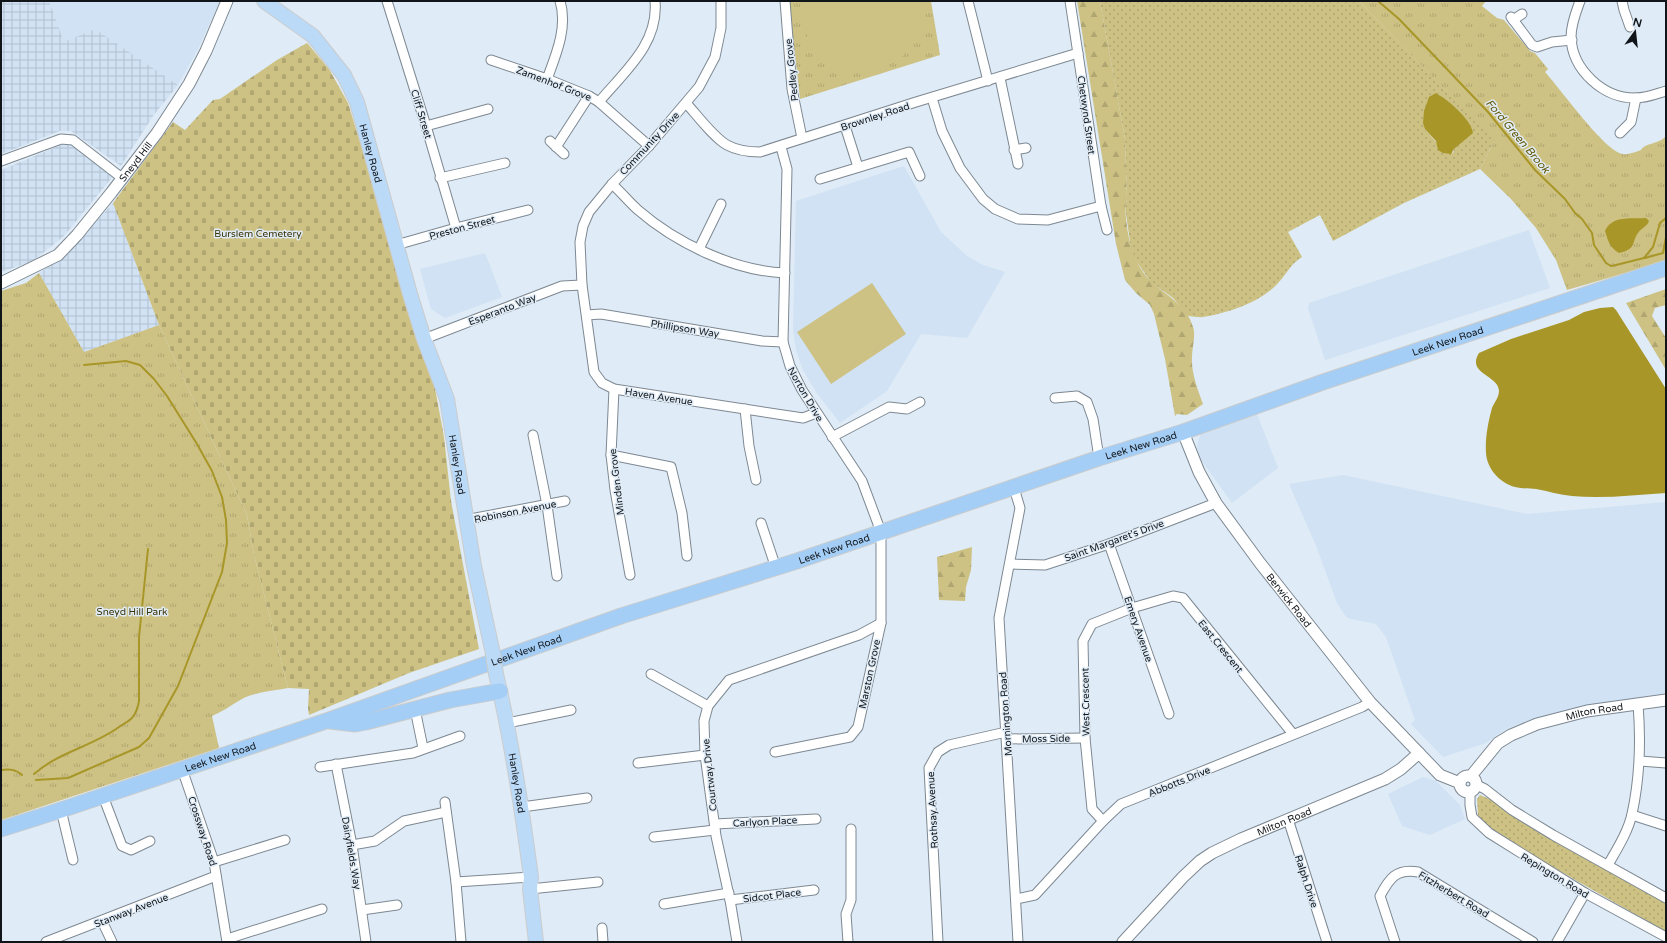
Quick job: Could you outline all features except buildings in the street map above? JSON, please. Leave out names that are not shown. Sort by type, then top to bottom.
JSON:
[{"type":"highway","name":"Leek New Road","points":[[1,829],[329,720],[614,618],[776,568],[1099,458],[1183,432],[1322,382],[1666,268]]},
{"type":"highway","points":[[493,652],[601,615],[614,618]]},
{"type":"highway","points":[[329,720],[355,724],[450,700],[500,691]]},
{"type":"main road","name":"Hanley Road","points":[[264,1],[313,36],[344,75],[356,102],[424,339],[447,399],[465,520],[493,652],[522,807],[536,942]]},
{"type":"main road","name":"Hanley Road","points":[[273,1],[291,20]]},
{"type":"street","name":"Sneyd Hill","points":[[1,282],[58,255],[77,235],[158,133],[189,84],[206,51],[227,1]]},
{"type":"street","name":"Cliff Street","points":[[387,1],[456,228]]},
{"type":"street","points":[[547,79],[560,43],[563,10],[560,1]]},
{"type":"street","points":[[599,102],[644,49],[650,37],[653,24],[655,1]]},
{"type":"street","name":"Community Drive","points":[[582,285],[580,242],[583,226],[589,212],[612,184],[649,146],[699,88],[715,57],[721,28],[721,1]]},
{"type":"street","name":"Pedley Grove","points":[[785,1],[792,89],[802,138]]},
{"type":"street","points":[[968,1],[988,81]]},
{"type":"street","name":"Chetwynd Street","points":[[1070,1],[1101,206],[1106,230]]},
{"type":"street","points":[[1580,1],[1575,15],[1572,40],[1578,63],[1592,80],[1598,86],[1621,96],[1636,98],[1650,96],[1666,91]]},
{"type":"street","points":[[1620,28],[1629,24],[1622,1]]},
{"type":"street","points":[[1522,14],[1512,18],[1532,45],[1537,47],[1552,42],[1572,40]]},
{"type":"street","name":"Brownley Road","points":[[686,103],[726,145],[744,151],[760,152],[781,147],[802,138],[1078,53]]},
{"type":"street","name":"Zamenhof Grove","points":[[491,60],[547,79],[589,96],[599,102],[649,146]]},
{"type":"street","points":[[1000,78],[1018,164]]},
{"type":"street","points":[[564,154],[553,144],[589,96]]},
{"type":"street","points":[[932,98],[942,131],[960,168],[983,199],[995,209],[1018,218],[1048,220],[1101,206]]},
{"type":"street","points":[[1620,133],[1632,122],[1636,98]]},
{"type":"street","points":[[426,126],[488,109]]},
{"type":"street","points":[[845,126],[858,167]]},
{"type":"street","points":[[1,160],[61,139],[73,140],[122,178]]},
{"type":"street","name":"Norton Drive","points":[[781,147],[787,169],[783,342],[790,366],[816,413],[862,481],[881,532]]},
{"type":"street","points":[[1014,150],[1026,148]]},
{"type":"street","points":[[820,179],[909,152],[920,176]]},
{"type":"street","points":[[440,178],[505,163]]},
{"type":"street","points":[[612,184],[638,209],[659,226],[699,248],[725,261],[766,272],[785,273]]},
{"type":"street","points":[[699,248],[721,204]]},
{"type":"street","name":"Preston Street","points":[[396,244],[528,210]]},
{"type":"street","name":"Haven Avenue","points":[[582,285],[594,372],[602,383],[614,389],[745,410],[803,418],[816,413]]},
{"type":"street","name":"Esperanto Way","points":[[424,339],[562,286],[582,285]]},
{"type":"street","name":"Phillipson Way","points":[[587,315],[601,314],[762,341],[783,342]]},
{"type":"street","name":"Minden Grove","points":[[614,389],[611,455],[615,492],[630,575]]},
{"type":"street","points":[[1055,398],[1077,396],[1087,402],[1093,419],[1099,458]]},
{"type":"street","points":[[832,437],[888,407],[906,409],[920,402]]},
{"type":"street","points":[[745,410],[749,446],[756,480]]},
{"type":"street","name":"Berwick Road","points":[[1183,432],[1199,472],[1216,503],[1260,563],[1370,702],[1419,753]]},
{"type":"street","points":[[533,435],[547,505],[557,576]]},
{"type":"street","points":[[611,455],[671,467],[682,513],[687,556]]},
{"type":"street","name":"Mornington Road","points":[[1014,488],[1020,508],[999,618],[1018,939]]},
{"type":"street","name":"Robinson Avenue","points":[[465,520],[566,501]]},
{"type":"street","name":"Saint Margaret's Drive","points":[[1010,564],[1045,565],[1109,544],[1216,503]]},
{"type":"street","points":[[761,523],[776,568]]},
{"type":"street","name":"Marston Grove","points":[[775,752],[850,737],[858,727],[881,622],[881,532]]},
{"type":"street","name":"Emery Avenue","points":[[1109,544],[1169,714]]},
{"type":"street","name":"East Crescent","points":[[1132,608],[1173,596],[1183,598],[1293,734]]},
{"type":"street","name":"West Crescent","points":[[1103,821],[1092,809],[1085,738],[1083,641],[1092,624],[1132,608]]},
{"type":"street","name":"Courtway Drive","points":[[737,942],[730,897],[715,827],[705,755],[704,721],[708,706],[729,680],[859,634],[881,622]]},
{"type":"street","points":[[651,674],[708,706]]},
{"type":"street","name":"Milton Road","points":[[1123,942],[1183,877],[1200,861],[1212,853],[1241,839],[1385,779],[1401,769],[1419,753],[1440,775],[1460,783],[1464,777],[1472,784],[1498,743],[1537,724],[1587,712],[1666,700]]},
{"type":"street","name":"Abbotts Drive","points":[[1016,899],[1035,895],[1103,821],[1121,804],[1362,707],[1370,702]]},
{"type":"street","points":[[1608,865],[1620,845],[1632,815],[1640,761],[1638,704]]},
{"type":"street","points":[[415,709],[423,748]]},
{"type":"street","points":[[507,723],[571,710]]},
{"type":"street","points":[[320,767],[413,753],[423,748],[460,736]]},
{"type":"street","name":"Moss Side","points":[[1007,736],[1085,738]]},
{"type":"street","name":"Rothsay Avenue","points":[[938,942],[929,768],[938,752],[949,745],[1007,736]]},
{"type":"street","points":[[638,763],[705,755]]},
{"type":"street","points":[[1640,761],[1666,763]]},
{"type":"street","name":"Dairyfields Way","points":[[336,764],[352,845],[366,942]]},
{"type":"street","name":"Crossway Road","points":[[182,769],[214,862],[227,940]]},
{"type":"street","points":[[1472,784],[1485,789],[1512,810],[1553,835],[1666,898]]},
{"type":"street","name":"Repington Road","points":[[1472,784],[1470,811],[1472,817],[1477,822],[1504,843],[1585,893],[1666,937]]},
{"type":"street","points":[[103,796],[122,846],[131,850],[150,841]]},
{"type":"street","points":[[522,807],[587,798]]},
{"type":"street","points":[[445,802],[456,882],[462,942]]},
{"type":"street","points":[[61,810],[73,860]]},
{"type":"street","points":[[352,845],[375,841],[404,821],[446,812]]},
{"type":"street","points":[[1632,815],[1666,826]]},
{"type":"street","name":"Carlyon Place","points":[[654,837],[715,827],[816,819]]},
{"type":"street","name":"Ralph Drive","points":[[1288,819],[1327,942]]},
{"type":"street","points":[[848,942],[846,914],[850,900],[851,829]]},
{"type":"street","points":[[214,862],[285,840]]},
{"type":"street","name":"Fitzherbert Road","points":[[1395,942],[1380,896],[1389,879],[1402,871],[1418,872],[1533,942]]},
{"type":"street","name":"Stanway Avenue","points":[[47,942],[216,876]]},
{"type":"street","points":[[456,882],[598,882]]},
{"type":"street","name":"Sidcot Place","points":[[664,904],[814,890]]},
{"type":"street","points":[[1557,942],[1585,893]]},
{"type":"street","points":[[362,910],[397,905]]},
{"type":"street","points":[[227,940],[322,909]]},
{"type":"street","points":[[102,921],[112,942]]},
{"type":"street","points":[[602,928],[603,942]]},
{"type":"street","points":[[1010,942],[1018,939]]},
{"type":"shaded area","points":[[1,1],[49,1],[64,42],[95,29],[178,85],[153,116],[121,166],[71,131],[60,131],[1,154]]},
{"type":"shaded area","points":[[49,1],[220,1],[197,51],[178,85],[95,30],[64,43]]},
{"type":"shaded area","points":[[1436,93],[1447,100],[1464,116],[1473,133],[1454,149],[1451,154],[1443,153],[1438,150],[1436,141],[1425,129],[1423,123],[1424,111],[1429,97]]},
{"type":"shaded area","points":[[70,143],[114,175],[64,236],[33,261],[1,272],[1,170],[61,145]]},
{"type":"shaded area","points":[[904,166],[941,232],[967,256],[983,265],[1005,272],[967,338],[921,334],[887,391],[840,423],[816,392],[803,370],[796,350],[793,330],[796,201]]},
{"type":"shaded area","points":[[113,203],[159,325],[84,352],[39,273],[65,256]]},
{"type":"shaded area","points":[[1628,218],[1646,218],[1649,221],[1648,223],[1638,233],[1629,250],[1619,253],[1613,249],[1608,241],[1605,231],[1612,222]]},
{"type":"shaded area","points":[[1529,230],[1550,288],[1325,360],[1308,308],[1309,303]]},
{"type":"shaded area","points":[[485,253],[502,297],[445,318],[431,309],[420,269]]},
{"type":"shaded area","points":[[1613,307],[1666,389],[1666,493],[1595,497],[1572,496],[1536,489],[1518,488],[1499,479],[1492,470],[1487,459],[1486,442],[1492,408],[1499,391],[1498,386],[1494,381],[1477,366],[1476,360],[1479,353],[1511,339],[1569,320],[1584,312],[1600,308]]},
{"type":"shaded area","points":[[1257,414],[1278,468],[1232,503],[1199,457],[1197,446],[1199,438],[1202,432],[1208,428]]},
{"type":"shaded area","points":[[1343,475],[1527,514],[1666,502],[1666,693],[1587,706],[1515,725],[1503,731],[1486,743],[1443,757],[1411,724],[1415,720],[1386,637],[1376,624],[1347,618],[1337,603],[1317,548],[1289,484]]},
{"type":"shaded area","points":[[1423,777],[1436,781],[1460,805],[1465,819],[1430,835],[1402,826],[1388,794]]},
{"type":"green space","points":[[789,1],[931,1],[940,55],[800,99]]},
{"type":"green space","points":[[804,1],[920,1],[922,24],[914,44],[905,54],[895,61],[864,71],[847,73],[839,72],[833,70],[824,63],[816,54],[810,43],[803,21],[802,10]]},
{"type":"green space","points":[[1077,1],[1100,1],[1125,139],[1127,200],[1125,207],[1131,248],[1139,266],[1145,274],[1181,307],[1186,313],[1193,327],[1192,363],[1195,381],[1203,404],[1187,415],[1177,414],[1175,416],[1165,359],[1154,314],[1150,305],[1136,293],[1125,280],[1116,244]]},
{"type":"green space","points":[[1100,1],[1359,1],[1450,95],[1489,70],[1494,141],[1480,169],[1404,203],[1333,241],[1320,215],[1288,232],[1302,257],[1272,289],[1254,301],[1244,306],[1213,315],[1201,317],[1188,316],[1173,298],[1151,282],[1136,261],[1131,249],[1125,207],[1127,200],[1125,139]],"holes":[[[1438,94],[1465,118],[1472,133],[1454,149],[1453,153],[1437,143],[1425,129]]]},
{"type":"green space","points":[[1359,1],[1486,1],[1482,6],[1497,18],[1504,20],[1530,51],[1535,53],[1548,69],[1545,72],[1571,104],[1595,132],[1615,151],[1623,154],[1632,153],[1663,139],[1666,136],[1666,261],[1567,290],[1556,260],[1536,228],[1511,199],[1480,169],[1494,141]]},
{"type":"green space","name":"Burslem Cemetery","points":[[307,43],[329,69],[348,103],[434,383],[444,437],[451,501],[479,649],[409,673],[309,715],[309,689],[288,688],[254,555],[247,515],[159,325],[113,203],[173,122],[185,130],[213,100],[220,99],[277,60]]},
{"type":"green space","name":"Sneyd Hill Park","points":[[39,273],[84,352],[159,325],[247,515],[254,555],[288,688],[258,693],[247,697],[212,716],[219,748],[1,820],[1,291],[26,283]]},
{"type":"green space","points":[[872,283],[906,334],[831,384],[797,332]]},
{"type":"green space","points":[[1666,289],[1666,305],[1655,308],[1652,316],[1666,338],[1666,370],[1626,303]]},
{"type":"green space","points":[[972,547],[971,570],[966,587],[965,601],[939,600],[937,557]]},
{"type":"green space","points":[[1480,795],[1492,800],[1504,810],[1666,901],[1666,932],[1502,838],[1484,824],[1478,815],[1477,799]]},
{"type":"waterway","name":"Ford Green Brook","points":[[1378,1],[1399,19],[1488,112],[1535,170],[1565,199],[1592,233],[1594,245],[1606,263],[1611,266],[1644,258],[1653,247],[1660,223],[1666,218]]},
{"type":"waterway","name":"Ford Green Brook","points":[[1645,258],[1663,253],[1666,237]]},
{"type":"waterway","points":[[36,780],[68,778],[139,747],[149,738],[178,686],[222,572],[227,543],[226,520],[222,497],[212,471],[167,396],[154,379],[140,365],[126,361],[84,365]]},
{"type":"waterway","points":[[34,774],[44,766],[65,754],[109,734],[130,719],[136,712],[139,701],[139,637],[148,549]]},
{"type":"waterway","points":[[1,770],[12,770],[22,775]]}]
